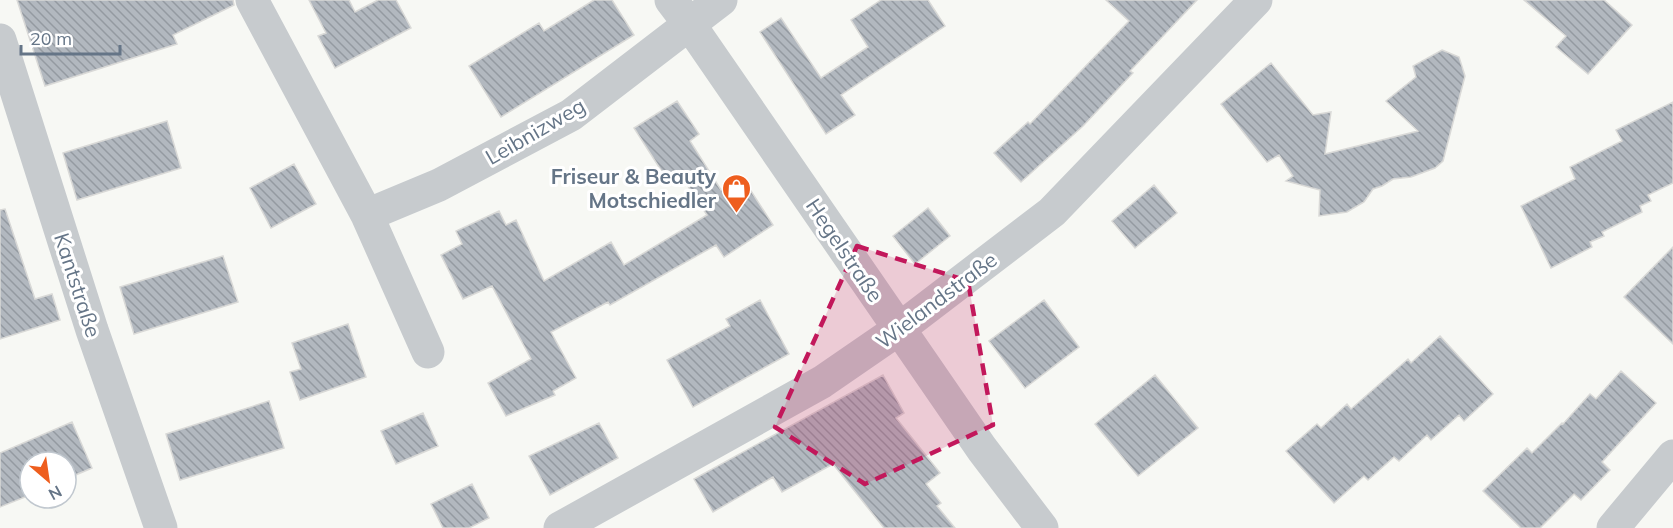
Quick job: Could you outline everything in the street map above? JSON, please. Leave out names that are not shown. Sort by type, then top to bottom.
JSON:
[{"type":"street","points":[[252,0],[367,215],[428,352]]},
{"type":"street","name":"Leibnizweg","points":[[367,215],[439,185],[571,115],[680,12],[721,0]]},
{"type":"street","name":"Wielandstraße","points":[[560,528],[822,382],[899,329],[1052,212],[1256,0]]},
{"type":"street","name":"Hegelstraße","points":[[680,12],[982,448],[1042,528]]},
{"type":"street","name":"Kantstraße","points":[[0,40],[92,330],[161,528]]},
{"type":"street","points":[[1613,528],[1673,456]]},
{"type":"highlighted area","points":[[857,246],[968,281],[993,425],[865,484],[775,427]]},
{"type":"building","points":[[17,0],[233,0],[234,5],[173,35],[177,44],[45,86]]},
{"type":"building","points":[[309,0],[349,0],[355,12],[378,0],[396,0],[411,28],[335,68],[318,36],[326,33]]},
{"type":"building","points":[[594,0],[612,0],[634,35],[501,117],[469,66],[539,23],[544,31]]},
{"type":"building","points":[[881,0],[928,0],[945,26],[841,95],[855,115],[826,134],[760,32],[781,18],[821,78],[868,47],[851,20]]},
{"type":"building","points":[[1106,0],[1197,0],[1130,71],[1133,73],[1083,126],[1021,182],[994,153],[1028,122],[1030,124],[1129,21]]},
{"type":"building","points":[[1524,0],[1604,0],[1632,25],[1588,74],[1556,47],[1566,36]]},
{"type":"building","points":[[1442,50],[1459,57],[1465,76],[1443,161],[1435,168],[1411,177],[1393,179],[1373,189],[1364,202],[1347,212],[1319,216],[1320,190],[1286,181],[1293,176],[1279,155],[1267,162],[1221,104],[1271,63],[1313,115],[1331,112],[1325,154],[1418,131],[1386,101],[1416,77],[1413,66]]},
{"type":"building","points":[[677,101],[699,134],[690,141],[721,190],[742,177],[773,225],[724,257],[716,245],[610,305],[608,302],[551,332],[576,378],[553,391],[555,395],[506,416],[488,383],[531,359],[492,286],[463,299],[441,255],[462,244],[456,231],[499,211],[506,225],[516,220],[544,281],[611,242],[624,265],[707,215],[678,171],[666,178],[634,128]]},
{"type":"building","points":[[1673,102],[1673,183],[1648,195],[1651,201],[1640,206],[1642,212],[1602,232],[1604,236],[1590,242],[1592,247],[1551,268],[1521,206],[1575,179],[1570,167],[1622,141],[1616,130]]},
{"type":"building","points":[[167,121],[181,168],[77,200],[63,153]]},
{"type":"building","points":[[294,164],[316,204],[271,228],[250,188]]},
{"type":"building","points":[[1154,185],[1177,213],[1135,248],[1112,221]]},
{"type":"building","points":[[928,208],[950,236],[915,264],[893,236]]},
{"type":"building","points":[[5,209],[35,299],[52,294],[60,320],[0,339],[0,210]]},
{"type":"building","points":[[1673,247],[1673,344],[1624,297]]},
{"type":"building","points":[[223,256],[238,302],[134,334],[120,287]]},
{"type":"building","points":[[760,300],[789,354],[693,407],[667,360],[730,326],[726,319]]},
{"type":"building","points":[[1044,300],[1079,347],[1025,388],[989,341]]},
{"type":"building","points":[[348,324],[366,377],[300,400],[290,372],[301,369],[292,343]]},
{"type":"building","points":[[1440,336],[1493,394],[1464,421],[1459,415],[1431,440],[1427,435],[1399,461],[1394,457],[1368,480],[1364,476],[1334,503],[1286,451],[1317,424],[1321,428],[1347,404],[1351,409],[1408,359],[1411,363]]},
{"type":"building","points":[[1621,371],[1656,403],[1602,462],[1610,470],[1581,500],[1574,494],[1540,528],[1521,528],[1483,491],[1527,448],[1532,453],[1590,394],[1596,399]]},
{"type":"building","points":[[883,375],[904,413],[896,418],[940,473],[926,484],[941,503],[937,506],[955,528],[884,528],[833,464],[782,492],[773,477],[713,512],[694,479]]},
{"type":"building","points":[[1155,375],[1198,428],[1138,476],[1095,424]]},
{"type":"building","points":[[269,401],[284,448],[180,480],[166,434]]},
{"type":"building","points":[[423,413],[438,446],[396,464],[381,431]]},
{"type":"building","points":[[72,422],[92,468],[78,474],[78,450],[18,450],[18,500],[0,507],[0,453]]},
{"type":"building","points":[[599,423],[618,458],[550,495],[529,456]]},
{"type":"building","points":[[472,484],[489,518],[469,528],[443,528],[431,504]]},
{"type":"place","name":"Friseur & Beauty Motschiedler","points":[[737,214]]}]
